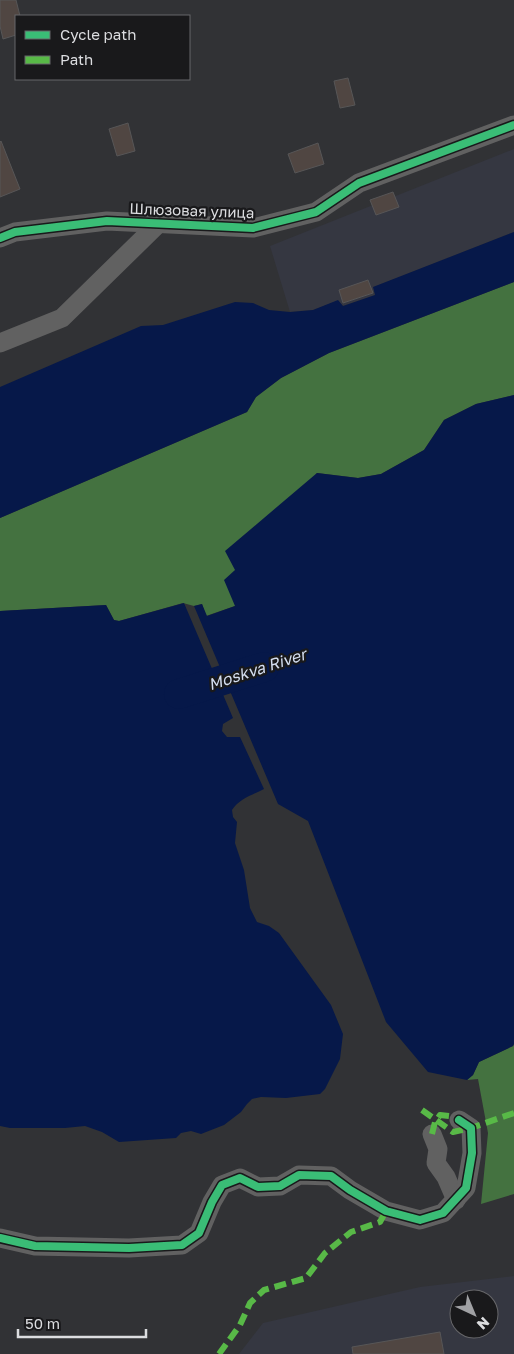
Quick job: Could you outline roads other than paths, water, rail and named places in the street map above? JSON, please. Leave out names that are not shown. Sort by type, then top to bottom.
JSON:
[{"type":"street","name":"Шлюзовая улица","points":[[0,238],[15,232],[107,221],[253,228],[316,212],[359,183],[514,125]]},
{"type":"street","points":[[0,343],[62,318],[158,223]]},
{"type":"street","points":[[0,1238],[35,1246],[129,1248],[182,1245],[199,1233],[212,1202],[222,1185],[240,1178],[258,1187],[280,1186],[299,1174],[331,1176],[350,1190],[386,1211],[420,1220],[443,1213],[466,1188],[472,1153],[471,1128],[459,1120]]},
{"type":"street","points":[[432,1134],[438,1149],[436,1163],[446,1177],[456,1200]]},
{"type":"water","points":[[514,232],[514,282],[329,353],[281,378],[256,397],[247,412],[0,518],[0,387],[141,326],[163,325],[235,302],[253,303],[269,310],[290,312],[313,310],[338,300],[343,306],[375,295],[373,287]]},
{"type":"water","points":[[514,395],[514,1044],[479,1062],[473,1075],[467,1080],[428,1072],[386,1022],[308,821],[278,804],[194,606],[202,604],[207,616],[235,606],[224,580],[235,570],[225,551],[317,473],[358,478],[381,474],[424,450],[444,420],[476,404]]},
{"type":"water","points":[[184,603],[233,718],[223,724],[222,731],[227,737],[240,737],[264,789],[242,800],[232,810],[233,817],[237,822],[235,843],[244,870],[250,908],[257,922],[269,926],[279,933],[331,1005],[343,1034],[340,1059],[325,1089],[320,1094],[252,1099],[241,1112],[224,1125],[201,1134],[191,1131],[181,1133],[176,1138],[119,1142],[102,1132],[85,1126],[10,1128],[0,1126],[0,611],[106,605],[114,620],[119,621]]},
{"type":"waterway","name":"Moskva River","points":[[179,694],[264,667]]}]
